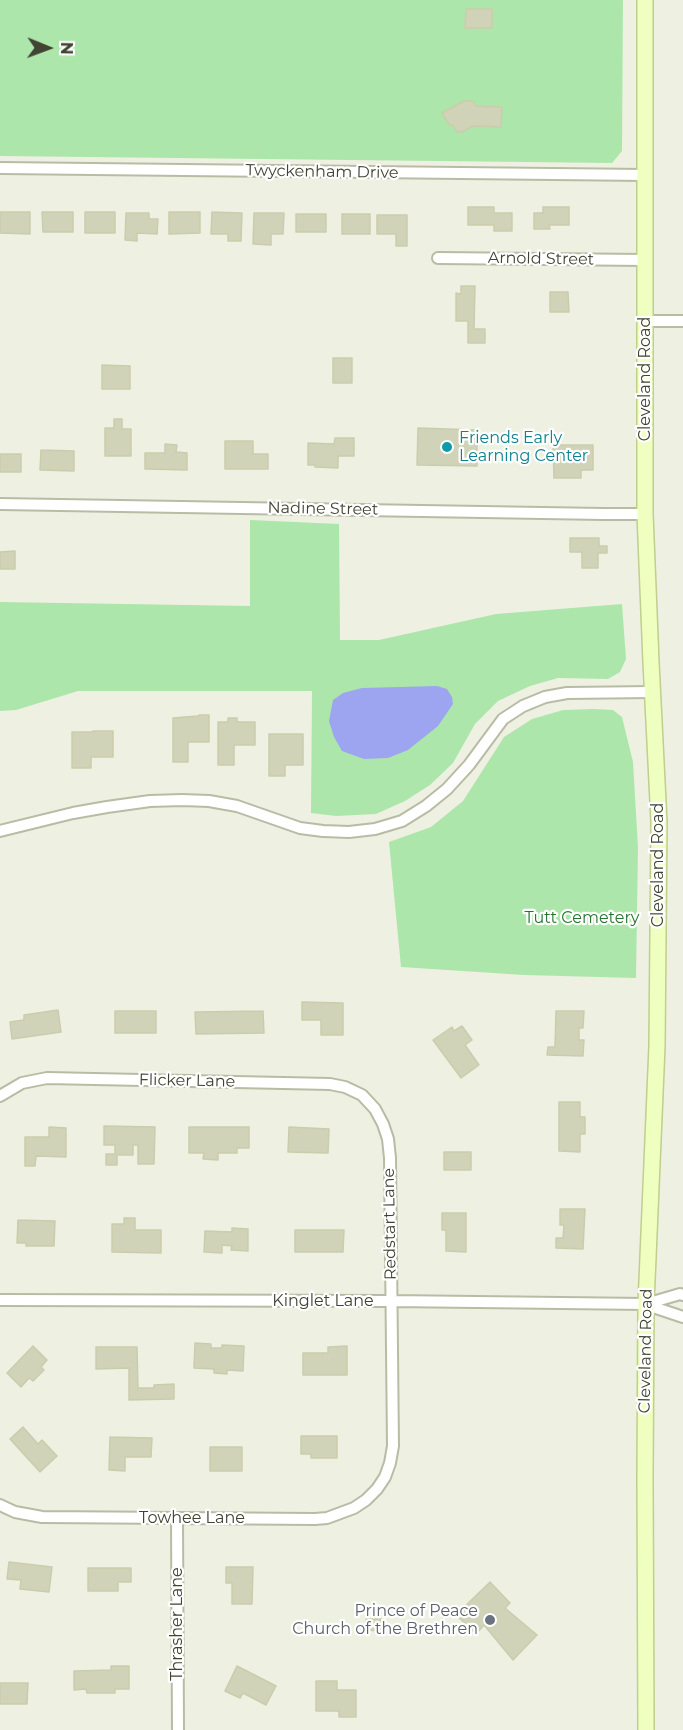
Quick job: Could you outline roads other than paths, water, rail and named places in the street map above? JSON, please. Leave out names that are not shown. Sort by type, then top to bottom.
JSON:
[{"type":"main road","name":"Cleveland Road","points":[[645,0],[645,514],[659,822],[654,1149],[646,1304],[646,1730]]},
{"type":"street","name":"Twyckenham Drive","points":[[0,168],[645,175]]},
{"type":"street","name":"Arnold Street","points":[[438,258],[645,260]]},
{"type":"street","points":[[645,321],[683,321]]},
{"type":"street","name":"Nadine Street","points":[[0,504],[645,514]]},
{"type":"street","points":[[0,831],[107,807],[150,801],[182,800],[209,801],[237,806],[300,828],[349,832],[375,829],[402,821],[447,789],[469,765],[502,719],[523,706],[545,697],[567,693],[652,692]]},
{"type":"street","name":"Flicker Lane","points":[[0,1096],[22,1083],[47,1078],[330,1084],[351,1089],[371,1104]]},
{"type":"street","name":"Redstart Lane","points":[[371,1104],[388,1139],[390,1158],[393,1446],[385,1477],[377,1489]]},
{"type":"street","points":[[646,1304],[683,1295]]},
{"type":"street","name":"Kinglet Lane","points":[[0,1300],[646,1304]]},
{"type":"street","points":[[646,1304],[683,1317]]},
{"type":"street","name":"Towhee Lane","points":[[0,1505],[15,1512],[42,1517],[327,1518],[354,1508],[377,1489]]},
{"type":"street","name":"Thrasher Lane","points":[[177,1518],[178,1730]]},
{"type":"water","points":[[437,686],[447,689],[453,704],[438,726],[408,750],[388,758],[364,759],[342,751],[329,721],[333,700],[343,693],[362,688]]},
{"type":"place","name":"Friends Early Learning Center","points":[[447,447]]},
{"type":"place","name":"Prince of Peace Church of the Brethren","points":[[490,1620]]},
{"type":"park label","name":"Tutt Cemetery","points":[[582,918]]}]
